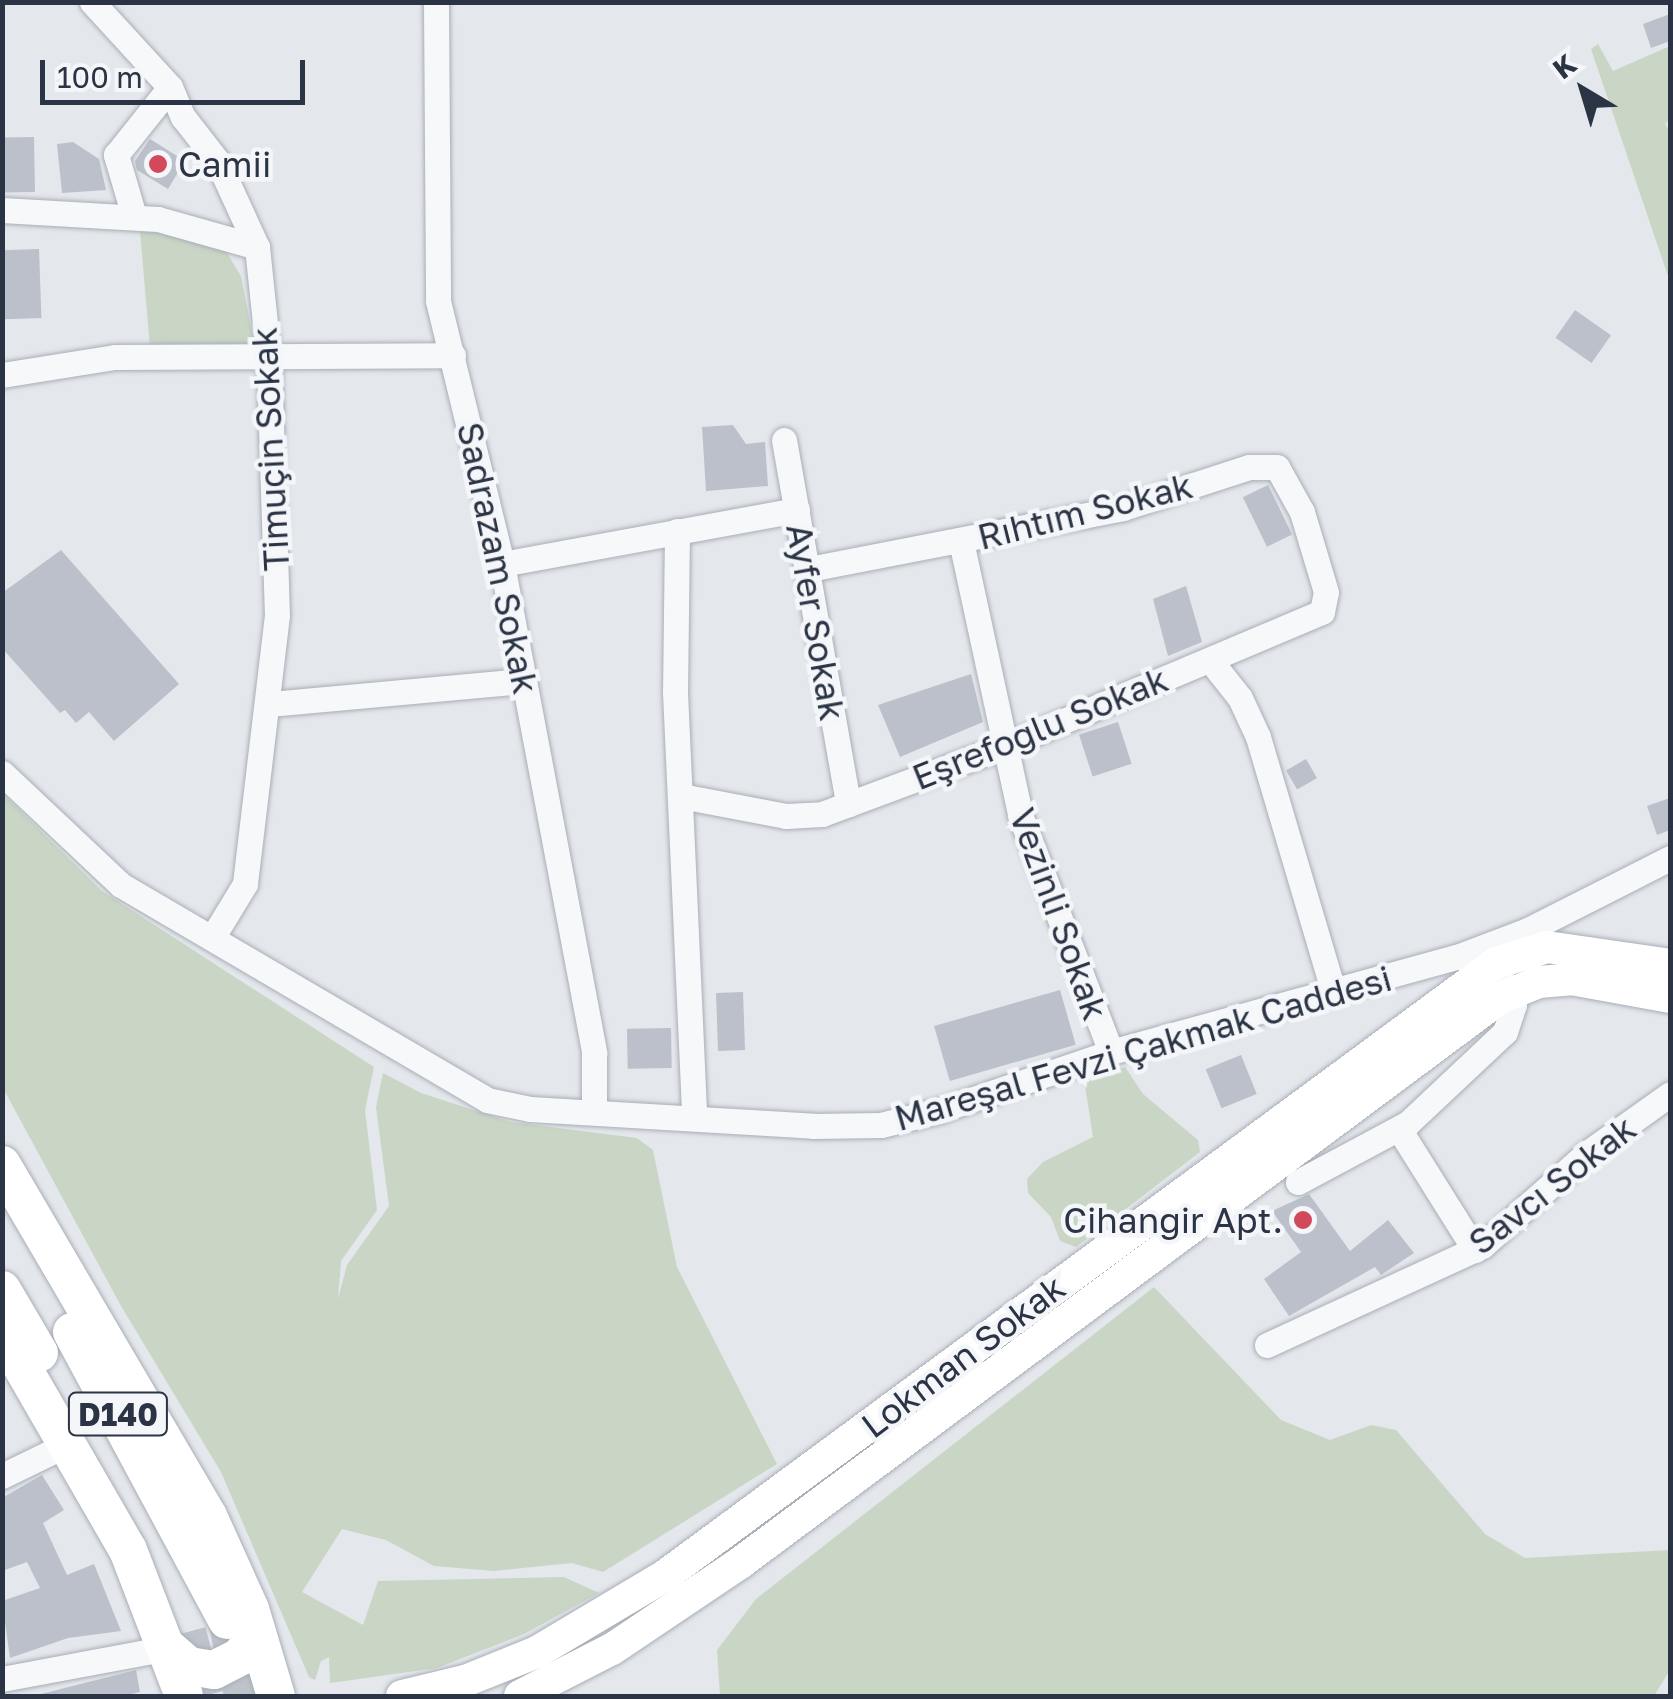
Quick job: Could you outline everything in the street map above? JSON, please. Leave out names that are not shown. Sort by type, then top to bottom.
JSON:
[{"type":"highway","points":[[2,1165],[208,1516],[242,1626],[276,1696]]},
{"type":"highway","name":"D140","points":[[2,1212],[242,1626]]},
{"type":"highway","name":"D140","points":[[2,1290],[131,1509],[178,1640]]},
{"type":"highway","points":[[2,1332],[178,1640],[188,1666],[214,1670],[242,1656],[242,1626]]},
{"type":"highway","points":[[178,1640],[184,1696]]},
{"type":"main road","name":"Mareşal Fevzi Çakmak Caddesi","points":[[1498,968],[1546,946],[1670,965]]},
{"type":"main road","name":"Mareşal Fevzi Çakmak Caddesi","points":[[1498,968],[1670,998]]},
{"type":"main road","name":"Lokman Sokak","points":[[402,1696],[465,1681],[537,1652],[666,1575],[1498,968]]},
{"type":"main road","name":"Lokman Sokak","points":[[520,1696],[612,1649],[740,1563],[1498,968]]},
{"type":"street","name":"Timuçin Sokak","points":[[92,2],[170,88],[183,117],[218,162],[257,247],[268,355],[278,615],[270,704],[244,884],[212,938]]},
{"type":"street","name":"Sadrazam Sokak","points":[[436,2],[436,274],[502,564],[594,1052],[594,1112]]},
{"type":"street","points":[[134,216],[116,155],[170,88]]},
{"type":"street","points":[[2,210],[134,216],[226,233],[257,247]]},
{"type":"street","points":[[2,375],[114,357],[453,354]]},
{"type":"street","name":"Ayfer Sokak","points":[[784,440],[810,569],[848,804]]},
{"type":"street","name":"Rıhtım Sokak","points":[[810,569],[1123,508],[1250,468],[1277,467],[1290,481],[1308,543]]},
{"type":"street","points":[[502,564],[798,510]]},
{"type":"street","points":[[677,532],[680,796],[694,1115]]},
{"type":"street","name":"Vezinli Sokak","points":[[961,541],[1002,747],[1020,815],[1111,1052]]},
{"type":"street","name":"Eşrefoğlu Sokak","points":[[680,796],[786,816],[848,804],[1002,747],[1322,612],[1326,592],[1308,543]]},
{"type":"street","points":[[1210,660],[1240,698],[1258,737],[1332,991]]},
{"type":"street","points":[[270,704],[524,682]]},
{"type":"street","name":"Mareşal Fevzi Çakmak Caddesi","points":[[2,772],[100,868],[487,1100],[594,1112],[881,1124],[1111,1052],[1332,991],[1498,968]]},
{"type":"street","points":[[1298,1182],[1398,1129],[1505,1032],[1514,1012],[1498,968],[1670,858]]},
{"type":"street","name":"Savcı Sokak","points":[[1267,1344],[1475,1250],[1586,1154],[1670,1094]]},
{"type":"street","points":[[1398,1129],[1475,1250]]},
{"type":"street","points":[[2,1476],[68,1444]]},
{"type":"street","points":[[2,1679],[178,1640]]},
{"type":"green space","points":[[1598,44],[1613,71],[1670,46],[1670,119],[1665,124],[1670,131],[1670,282],[1591,49]]},
{"type":"green space","points":[[140,231],[195,236],[224,248],[241,276],[255,348],[150,348]]},
{"type":"green space","points":[[2,793],[102,891],[374,1067],[365,1110],[377,1210],[341,1261],[338,1299],[347,1265],[389,1206],[376,1107],[383,1073],[421,1093],[511,1122],[637,1138],[653,1150],[677,1267],[777,1464],[603,1572],[572,1563],[494,1571],[434,1566],[386,1540],[342,1529],[302,1592],[363,1625],[378,1581],[564,1577],[599,1593],[524,1634],[437,1668],[330,1683],[329,1657],[321,1661],[315,1680],[309,1677],[221,1472],[121,1306],[3,1088]]},
{"type":"green space","points":[[1125,1067],[1143,1094],[1198,1140],[1200,1152],[1076,1247],[1060,1241],[1051,1217],[1028,1193],[1027,1179],[1043,1162],[1093,1137],[1084,1079]]},
{"type":"green space","points":[[1154,1287],[1281,1420],[1330,1440],[1371,1425],[1396,1430],[1485,1534],[1525,1558],[1670,1550],[1670,1670],[1654,1696],[720,1696],[717,1650],[756,1599]]},
{"type":"building","points":[[1670,14],[1670,41],[1651,48],[1643,24]]},
{"type":"building","points":[[34,137],[35,192],[3,193],[2,138]]},
{"type":"building","name":"Camii","points":[[150,139],[185,161],[168,189],[137,170],[135,161]]},
{"type":"building","points":[[73,142],[99,159],[106,190],[62,193],[57,144]]},
{"type":"building","points":[[39,249],[41,318],[4,319],[2,250]]},
{"type":"building","points":[[1575,310],[1611,335],[1592,363],[1555,338]]},
{"type":"building","points":[[733,425],[746,444],[765,442],[768,486],[706,491],[702,427]]},
{"type":"building","points":[[1268,485],[1292,534],[1267,547],[1243,497]]},
{"type":"building","points":[[61,550],[179,684],[114,741],[89,712],[76,723],[65,710],[60,713],[2,648],[2,593]]},
{"type":"building","points":[[1186,586],[1202,642],[1168,656],[1153,599]]},
{"type":"building","points":[[971,674],[983,722],[900,757],[878,705]]},
{"type":"building","points":[[1118,722],[1132,764],[1093,777],[1079,735]]},
{"type":"building","points":[[1306,759],[1317,778],[1297,790],[1286,771]]},
{"type":"building","points":[[1670,798],[1670,830],[1657,835],[1647,806]]},
{"type":"building","points":[[1060,990],[1076,1045],[950,1081],[934,1026]]},
{"type":"building","points":[[743,992],[745,1050],[718,1051],[716,993]]},
{"type":"building","points":[[671,1028],[672,1068],[628,1069],[627,1029]]},
{"type":"building","points":[[1241,1055],[1257,1094],[1222,1108],[1206,1069]]},
{"type":"building","points":[[1309,1194],[1350,1251],[1388,1220],[1414,1253],[1381,1275],[1375,1267],[1289,1316],[1264,1279],[1301,1252],[1272,1211]]},
{"type":"building","points":[[42,1475],[64,1510],[43,1523],[67,1575],[94,1564],[121,1631],[68,1638],[10,1658],[2,1601],[40,1588],[27,1562],[2,1571],[2,1498]]},
{"type":"building","points":[[136,1670],[140,1692],[122,1696],[33,1696]]},
{"type":"tunnel","points":[[227,1620],[243,1696]]},
{"type":"tunnel","points":[[187,1632],[204,1696]]},
{"type":"place","name":"Camii","points":[[158,164]]},
{"type":"place","name":"Cihangir Apt.","points":[[1303,1220]]}]
